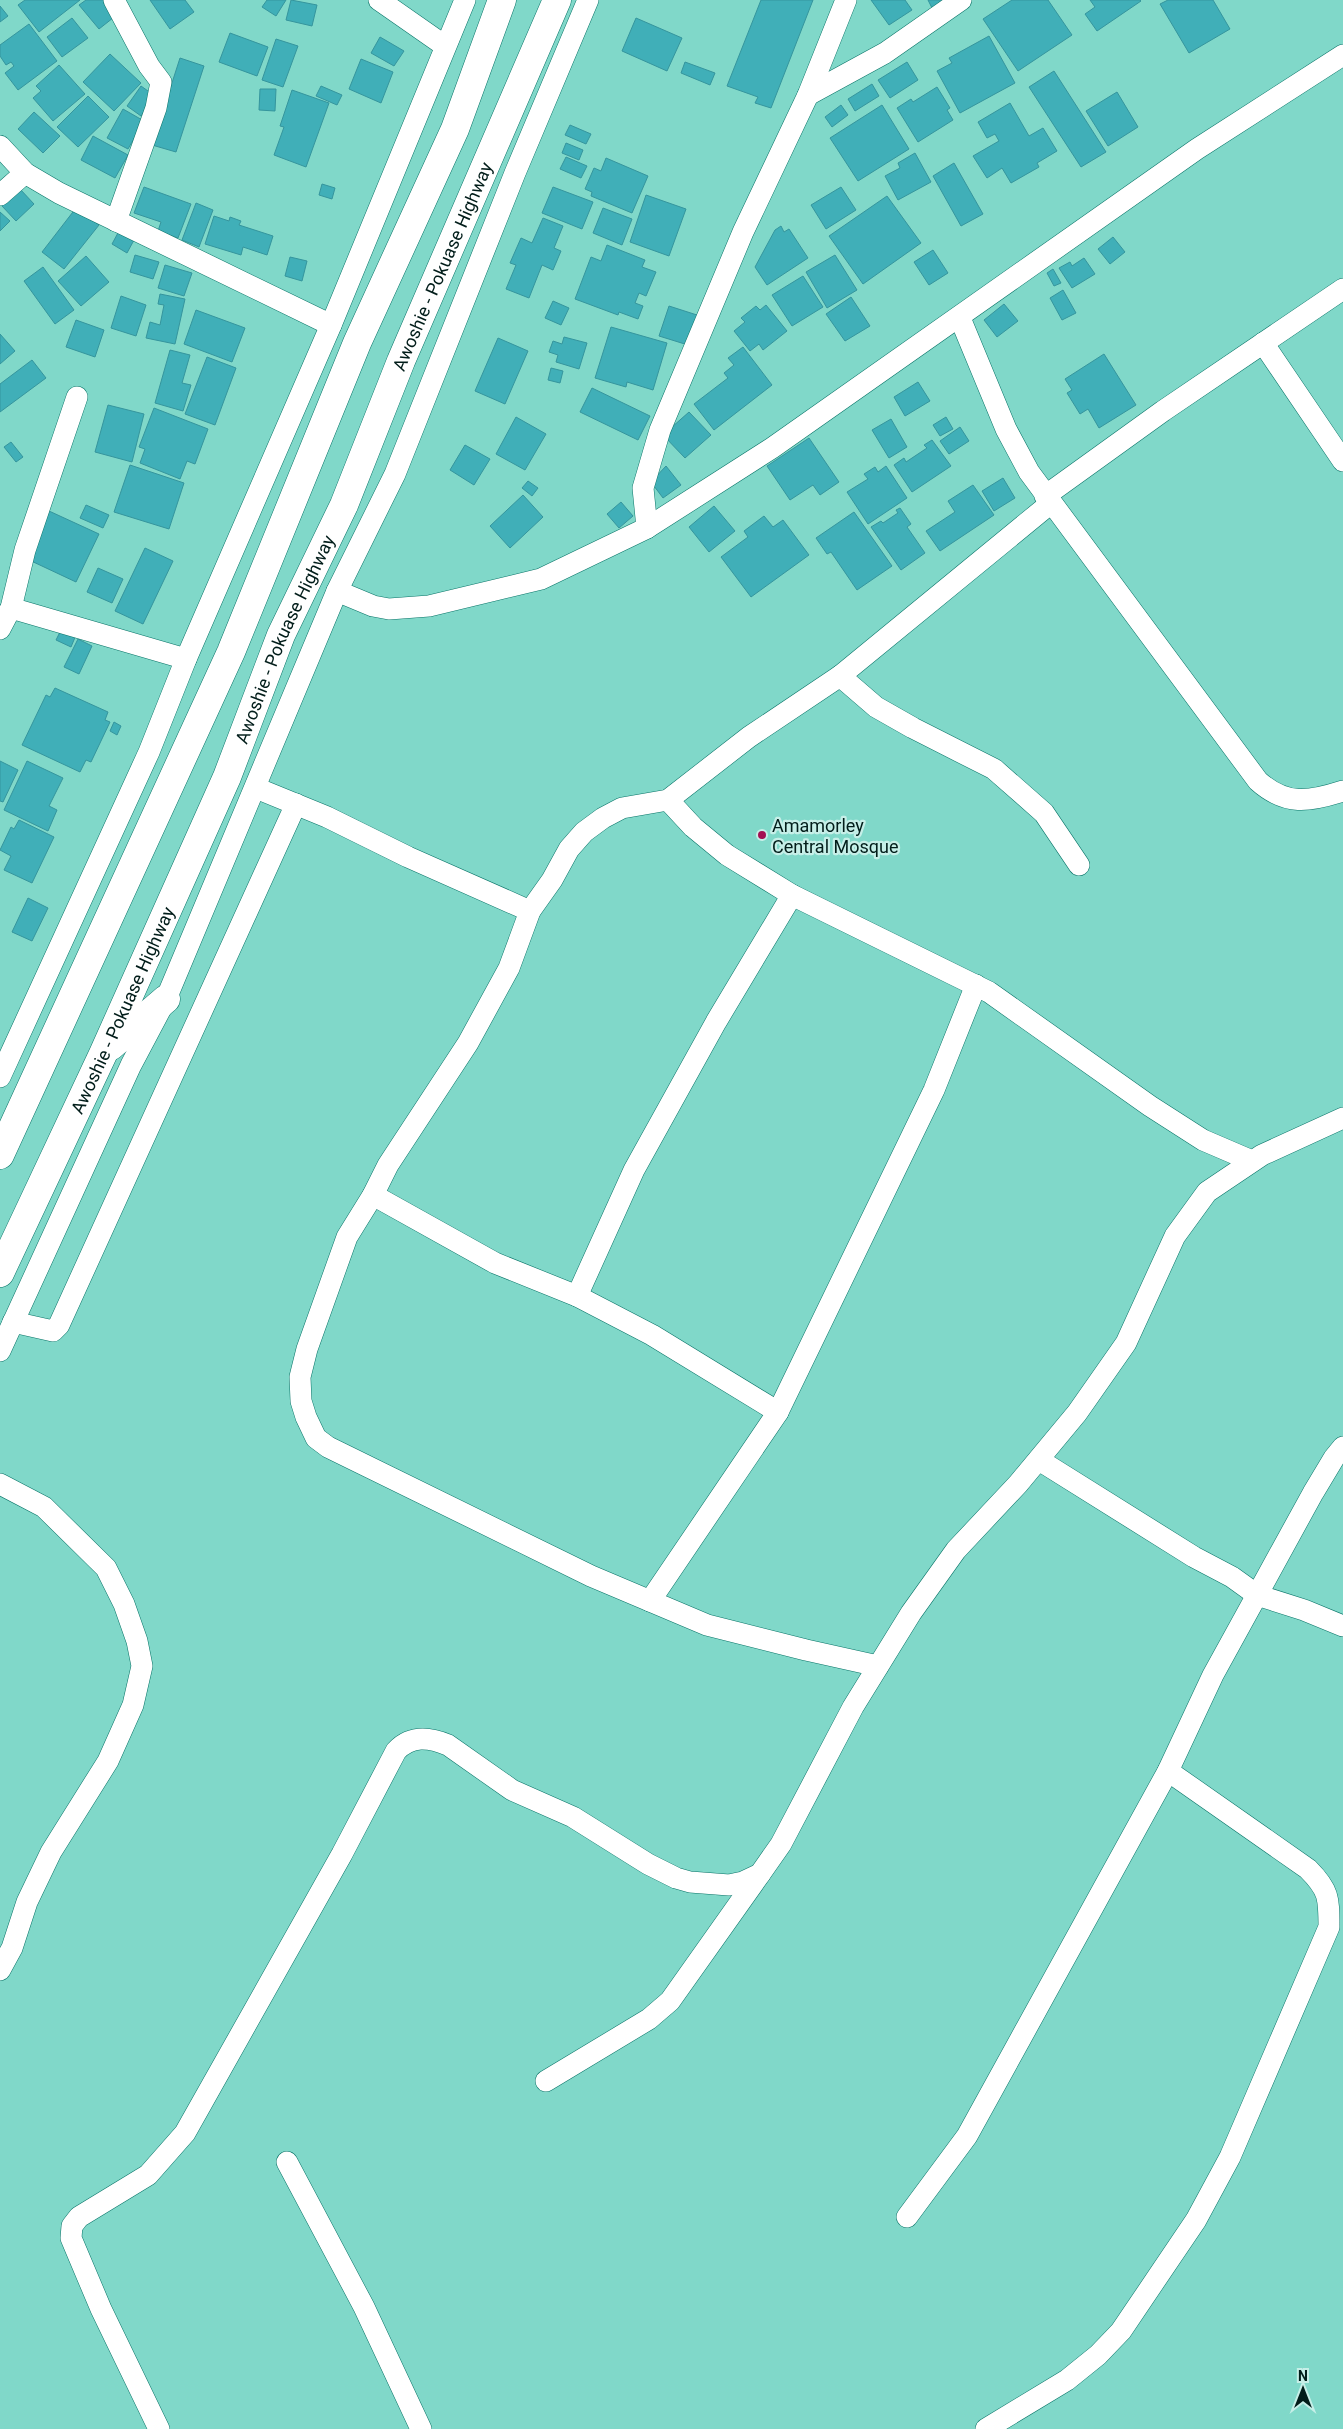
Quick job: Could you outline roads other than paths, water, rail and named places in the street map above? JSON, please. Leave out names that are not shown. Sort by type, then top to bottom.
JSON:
[{"type":"main road","points":[[0,1155],[231,652],[357,343],[456,129],[502,0]]},
{"type":"main road","name":"Awoshie - Pokuase Highway","points":[[0,1273],[103,1054],[227,777],[281,635],[344,505],[401,361],[558,0]]},
{"type":"main road","points":[[103,1054],[166,999]]},
{"type":"street","points":[[114,0],[149,66],[161,82],[156,108],[116,221]]},
{"type":"street","points":[[379,0],[445,46]]},
{"type":"street","points":[[0,1077],[149,752],[186,659],[331,325],[464,0]]},
{"type":"street","points":[[0,1351],[131,1065],[166,999],[337,591],[395,474],[515,174],[588,0]]},
{"type":"street","points":[[647,528],[643,488],[660,430],[743,232],[808,95],[846,0]]},
{"type":"street","points":[[808,95],[885,53],[962,0]]},
{"type":"street","points":[[337,591],[373,606],[389,608],[429,606],[541,579],[647,528],[764,454],[960,318],[1197,149],[1343,55]]},
{"type":"street","points":[[0,146],[25,174],[116,221],[331,325]]},
{"type":"street","points":[[0,195],[25,174]]},
{"type":"street","points":[[878,1666],[707,1625],[591,1576],[328,1447],[316,1438],[301,1401],[300,1377],[307,1349],[347,1237],[373,1195],[388,1165],[472,1035],[509,968],[530,912],[552,880],[569,850],[584,832],[603,818],[622,808],[668,800],[749,737],[840,676],[1048,499],[1163,411],[1343,289]]},
{"type":"street","points":[[960,318],[1006,429],[1029,472],[1258,781],[1270,792],[1301,801],[1321,798],[1343,791]]},
{"type":"street","points":[[1263,343],[1343,461]]},
{"type":"street","points":[[0,629],[11,608],[25,550],[77,397]]},
{"type":"street","points":[[11,608],[186,659]]},
{"type":"street","points":[[840,676],[876,707],[994,769],[1044,813],[1079,865]]},
{"type":"street","points":[[256,788],[296,804],[530,912]]},
{"type":"street","points":[[668,800],[693,828],[727,855],[792,895],[976,985],[1030,1019],[1150,1106],[1203,1140],[1252,1161]]},
{"type":"street","points":[[13,1322],[53,1331],[59,1325],[296,804]]},
{"type":"street","points":[[577,1296],[634,1170],[716,1022],[792,895]]},
{"type":"street","points":[[650,1601],[778,1412],[934,1090],[976,985]]},
{"type":"street","points":[[546,2082],[649,2020],[670,2001],[781,1844],[853,1707],[911,1613],[956,1550],[1039,1460],[1077,1413],[1126,1343],[1175,1236],[1207,1192],[1252,1161],[1343,1118]]},
{"type":"street","points":[[373,1195],[496,1263],[577,1296],[652,1335],[778,1412]]},
{"type":"street","points":[[906,2217],[966,2136],[1168,1771],[1213,1675],[1256,1595],[1313,1493],[1334,1458],[1343,1447]]},
{"type":"street","points":[[1039,1460],[1194,1557],[1232,1577],[1256,1595],[1304,1610],[1343,1626]]},
{"type":"street","points":[[0,1484],[44,1507],[106,1568],[124,1604],[137,1641],[142,1666],[133,1705],[111,1753],[51,1852],[27,1902],[12,1948],[0,1970]]},
{"type":"street","points":[[158,2429],[101,2309],[71,2238],[72,2226],[79,2217],[148,2175],[185,2133],[342,1854],[396,1751],[403,1743],[414,1739],[426,1739],[448,1745],[512,1790],[573,1818],[648,1864],[676,1878],[690,1882],[729,1885],[743,1882],[760,1874]]},
{"type":"street","points":[[986,2429],[1067,2380],[1098,2355],[1121,2331],[1196,2220],[1230,2157],[1329,1927],[1329,1904],[1323,1884],[1308,1869],[1168,1771]]},
{"type":"street","points":[[287,2162],[364,2307],[421,2429]]},
{"type":"place","name":"Amamorley Central Mosque","points":[[762,835]]}]
